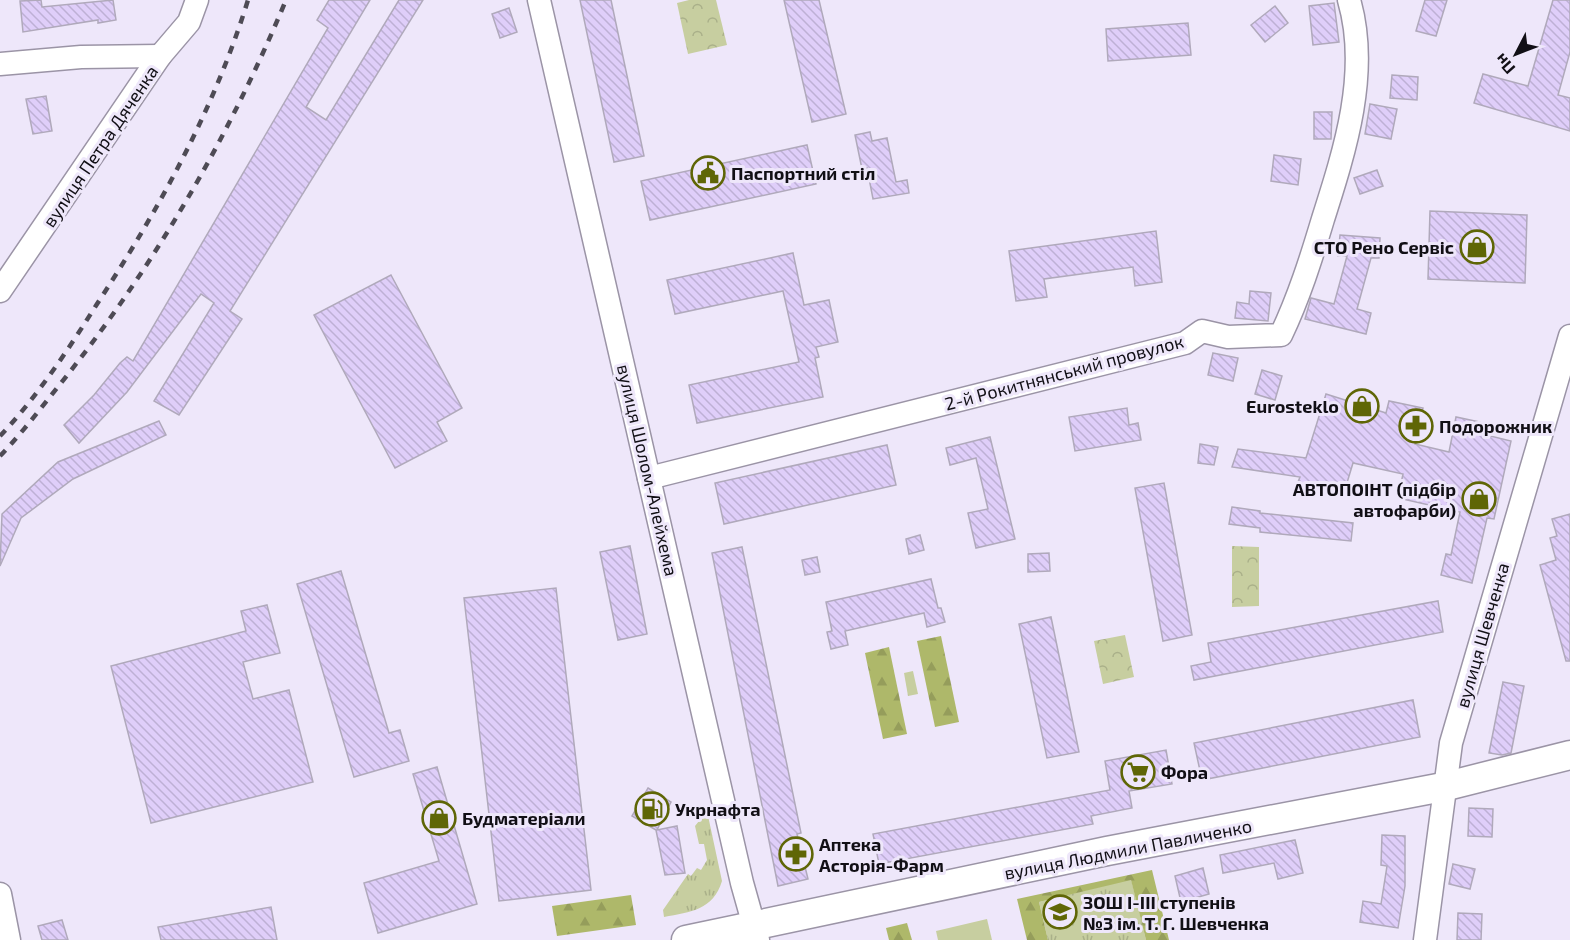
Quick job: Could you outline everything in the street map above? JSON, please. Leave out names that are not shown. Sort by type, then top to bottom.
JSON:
[{"type":"main road","name":"вулиця Людмили Павличенко","points":[[686,940],[755,934],[1107,851],[1443,787],[1570,755]]},
{"type":"street","name":"вулиця Петра Дяченка","points":[[0,291],[160,56],[189,22],[197,0]]},
{"type":"street","name":"вулиця Шолом-Алейхема","points":[[539,0],[755,934]]},
{"type":"street","name":"2-й Рокитнянський провулок","points":[[649,478],[1185,343],[1202,331],[1228,337],[1281,335],[1297,300],[1344,153],[1354,104],[1356,52],[1349,0]]},
{"type":"street","points":[[0,64],[81,57],[160,56]]},
{"type":"street","name":"вулиця Шевченка","points":[[1425,940],[1443,787],[1451,743],[1570,336]]},
{"type":"street","points":[[744,890],[755,908],[769,916],[755,934],[731,921],[744,890]]},
{"type":"street","points":[[0,894],[9,940]]},
{"type":"green space","points":[[689,0],[716,0],[727,45],[688,54],[677,3]]},
{"type":"green space","points":[[1232,546],[1259,547],[1259,606],[1232,607]]},
{"type":"green space","points":[[1125,635],[1134,677],[1103,684],[1094,641]]},
{"type":"green space","points":[[941,636],[959,722],[935,727],[917,641]]},
{"type":"green space","points":[[889,647],[907,734],[883,739],[865,653]]},
{"type":"green space","points":[[913,671],[918,694],[908,696],[904,673]]},
{"type":"green space","points":[[707,811],[722,881],[718,891],[707,904],[700,908],[664,917],[663,910],[688,874],[691,876],[697,868],[701,870],[707,860],[704,844],[699,844],[695,826]]},
{"type":"green space","points":[[1152,870],[1169,940],[1146,940],[1131,880],[1039,902],[1048,940],[1027,940],[1017,899]]},
{"type":"green space","points":[[1131,879],[1146,940],[1048,940],[1039,902]]},
{"type":"green space","points":[[631,895],[636,925],[557,936],[552,906]]},
{"type":"green space","points":[[987,919],[992,940],[938,940],[936,931]]},
{"type":"green space","points":[[907,923],[912,940],[889,940],[886,928]]},
{"type":"building","points":[[41,0],[42,7],[113,0],[116,20],[98,23],[98,20],[23,32],[20,1]]},
{"type":"building","points":[[329,0],[370,0],[306,107],[326,120],[399,0],[423,0],[230,311],[242,319],[179,415],[154,401],[214,303],[201,294],[127,392],[79,443],[64,425],[94,395],[120,363],[127,357],[133,361],[328,28],[317,20]]},
{"type":"building","points":[[580,0],[611,0],[644,156],[614,162]]},
{"type":"building","points":[[784,0],[819,0],[846,114],[812,122]]},
{"type":"building","points":[[1425,0],[1447,0],[1436,36],[1416,31]]},
{"type":"building","points":[[1553,0],[1570,0],[1570,52],[1558,95],[1570,98],[1570,131],[1474,103],[1483,74],[1528,86]]},
{"type":"building","points":[[1334,3],[1339,42],[1313,45],[1309,6]]},
{"type":"building","points":[[1275,6],[1288,23],[1265,42],[1251,25]]},
{"type":"building","points":[[509,8],[517,32],[500,38],[492,14]]},
{"type":"building","points":[[1188,23],[1191,55],[1108,61],[1106,29]]},
{"type":"building","points":[[1392,75],[1418,77],[1417,100],[1390,98]]},
{"type":"building","points":[[46,96],[52,131],[33,134],[26,99]]},
{"type":"building","points":[[1370,104],[1397,109],[1391,139],[1365,134]]},
{"type":"building","points":[[1314,112],[1332,112],[1331,139],[1314,139]]},
{"type":"building","points":[[870,132],[872,141],[887,138],[896,182],[907,180],[909,193],[873,199],[867,168],[862,169],[855,135]]},
{"type":"building","points":[[807,145],[816,184],[650,220],[641,181]]},
{"type":"building","points":[[1274,155],[1301,159],[1298,185],[1271,181]]},
{"type":"building","points":[[1377,170],[1383,186],[1360,194],[1354,178]]},
{"type":"building","name":"СТО Рено Сервіс","points":[[1430,211],[1527,215],[1525,283],[1428,279]]},
{"type":"building","points":[[1156,231],[1162,282],[1135,286],[1133,267],[1044,279],[1047,297],[1016,301],[1009,251]]},
{"type":"building","points":[[1340,235],[1380,238],[1379,258],[1371,258],[1357,309],[1371,313],[1366,334],[1305,319],[1311,298],[1334,304],[1347,256],[1338,256]]},
{"type":"building","points":[[793,253],[804,305],[829,300],[838,342],[816,347],[819,357],[815,358],[823,397],[697,423],[689,385],[799,362],[783,291],[675,314],[667,280]]},
{"type":"building","points":[[391,275],[462,408],[437,422],[447,441],[395,468],[314,315]]},
{"type":"building","points":[[1250,291],[1271,293],[1268,321],[1235,318],[1237,302],[1249,304]]},
{"type":"building","points":[[1213,353],[1238,358],[1233,381],[1208,375]]},
{"type":"building","points":[[1262,370],[1282,376],[1275,400],[1255,394]]},
{"type":"building","points":[[1326,394],[1386,413],[1389,401],[1423,408],[1415,444],[1449,452],[1456,417],[1480,422],[1478,433],[1511,441],[1494,519],[1487,518],[1472,583],[1441,575],[1446,554],[1451,555],[1460,512],[1398,498],[1403,474],[1353,463],[1343,496],[1298,482],[1300,477],[1232,467],[1238,449],[1306,458]]},
{"type":"building","points":[[1127,408],[1129,425],[1138,423],[1141,440],[1075,451],[1069,417]]},
{"type":"building","points":[[159,421],[166,435],[73,479],[21,518],[0,566],[2,514],[58,462]]},
{"type":"building","points":[[990,437],[1015,539],[976,548],[968,513],[988,509],[976,458],[950,465],[946,448]]},
{"type":"building","points":[[1200,444],[1218,447],[1214,465],[1198,463]]},
{"type":"building","points":[[887,445],[896,485],[724,524],[715,483]]},
{"type":"building","points":[[1164,483],[1192,635],[1163,641],[1135,488]]},
{"type":"building","points":[[1232,507],[1260,511],[1260,513],[1353,523],[1351,541],[1260,532],[1260,528],[1229,524]]},
{"type":"building","points":[[1570,514],[1570,661],[1566,661],[1540,565],[1556,560],[1550,538],[1557,536],[1552,519]]},
{"type":"building","points":[[920,535],[924,550],[909,554],[906,539]]},
{"type":"building","points":[[630,546],[647,634],[618,640],[600,552]]},
{"type":"building","points":[[742,547],[801,833],[797,834],[808,879],[778,886],[712,553]]},
{"type":"building","points":[[1049,553],[1050,571],[1028,572],[1028,554]]},
{"type":"building","points":[[817,557],[820,572],[805,575],[802,560]]},
{"type":"building","points":[[341,571],[389,733],[400,730],[409,761],[354,777],[297,584]]},
{"type":"building","points":[[931,579],[938,608],[941,608],[945,622],[927,627],[924,613],[845,631],[848,645],[831,649],[827,632],[832,631],[826,602]]},
{"type":"building","points":[[556,588],[591,890],[499,901],[464,598]]},
{"type":"building","points":[[1438,601],[1443,632],[1194,680],[1191,666],[1211,662],[1208,643]]},
{"type":"building","points":[[267,605],[280,653],[243,662],[253,699],[289,690],[313,782],[151,823],[111,666],[246,631],[241,611]]},
{"type":"building","points":[[1051,617],[1079,752],[1047,758],[1019,624]]},
{"type":"building","points":[[1503,682],[1524,686],[1511,753],[1502,755],[1489,753]]},
{"type":"building","points":[[1413,700],[1420,737],[1202,780],[1194,743]]},
{"type":"building","points":[[1166,750],[1172,784],[1129,791],[1132,808],[1091,816],[1093,824],[879,864],[873,834],[1110,790],[1105,761]]},
{"type":"building","name":"Будматеріали","points":[[437,767],[477,904],[378,933],[364,883],[439,861],[413,774]]},
{"type":"building","points":[[648,788],[671,802],[657,830],[677,826],[685,873],[665,875],[656,830],[632,816]]},
{"type":"building","points":[[1469,808],[1493,809],[1492,837],[1468,836]]},
{"type":"building","points":[[1382,835],[1405,836],[1405,886],[1398,928],[1360,922],[1363,901],[1381,904],[1387,866],[1381,865]]},
{"type":"building","points":[[1295,840],[1303,873],[1278,879],[1274,863],[1223,873],[1220,855]]},
{"type":"building","points":[[1453,864],[1475,869],[1470,889],[1449,884]]},
{"type":"building","points":[[1203,868],[1209,894],[1181,902],[1175,876]]},
{"type":"building","points":[[271,907],[277,940],[161,940],[158,927]]},
{"type":"building","points":[[1458,913],[1482,914],[1481,940],[1457,940]]},
{"type":"building","points":[[62,920],[68,940],[42,940],[38,926]]},
{"type":"railway","points":[[0,436],[27,405],[63,356],[142,232],[202,119],[219,81],[248,0]]},
{"type":"railway","points":[[0,456],[95,339],[158,247],[214,151],[240,101],[286,0]]},
{"type":"place","name":"Паспортний стіл","points":[[708,173]]},
{"type":"place","name":"СТО Рено Сервіс","points":[[1477,247]]},
{"type":"place","name":"Eurosteklo","points":[[1362,406]]},
{"type":"place","name":"Подорожник","points":[[1416,426]]},
{"type":"place","name":"АВТОПОІНТ (підбір автофарби)","points":[[1479,499]]},
{"type":"place","name":"Фора","points":[[1138,772]]},
{"type":"place","name":"Укрнафта","points":[[652,809]]},
{"type":"place","name":"Будматеріали","points":[[439,818]]},
{"type":"place","name":"Аптека Асторія-Фарм","points":[[796,854]]},
{"type":"place","name":"ЗОШ І-ІІІ ступенів №3 ім. Т. Г. Шевченка","points":[[1060,912]]}]
